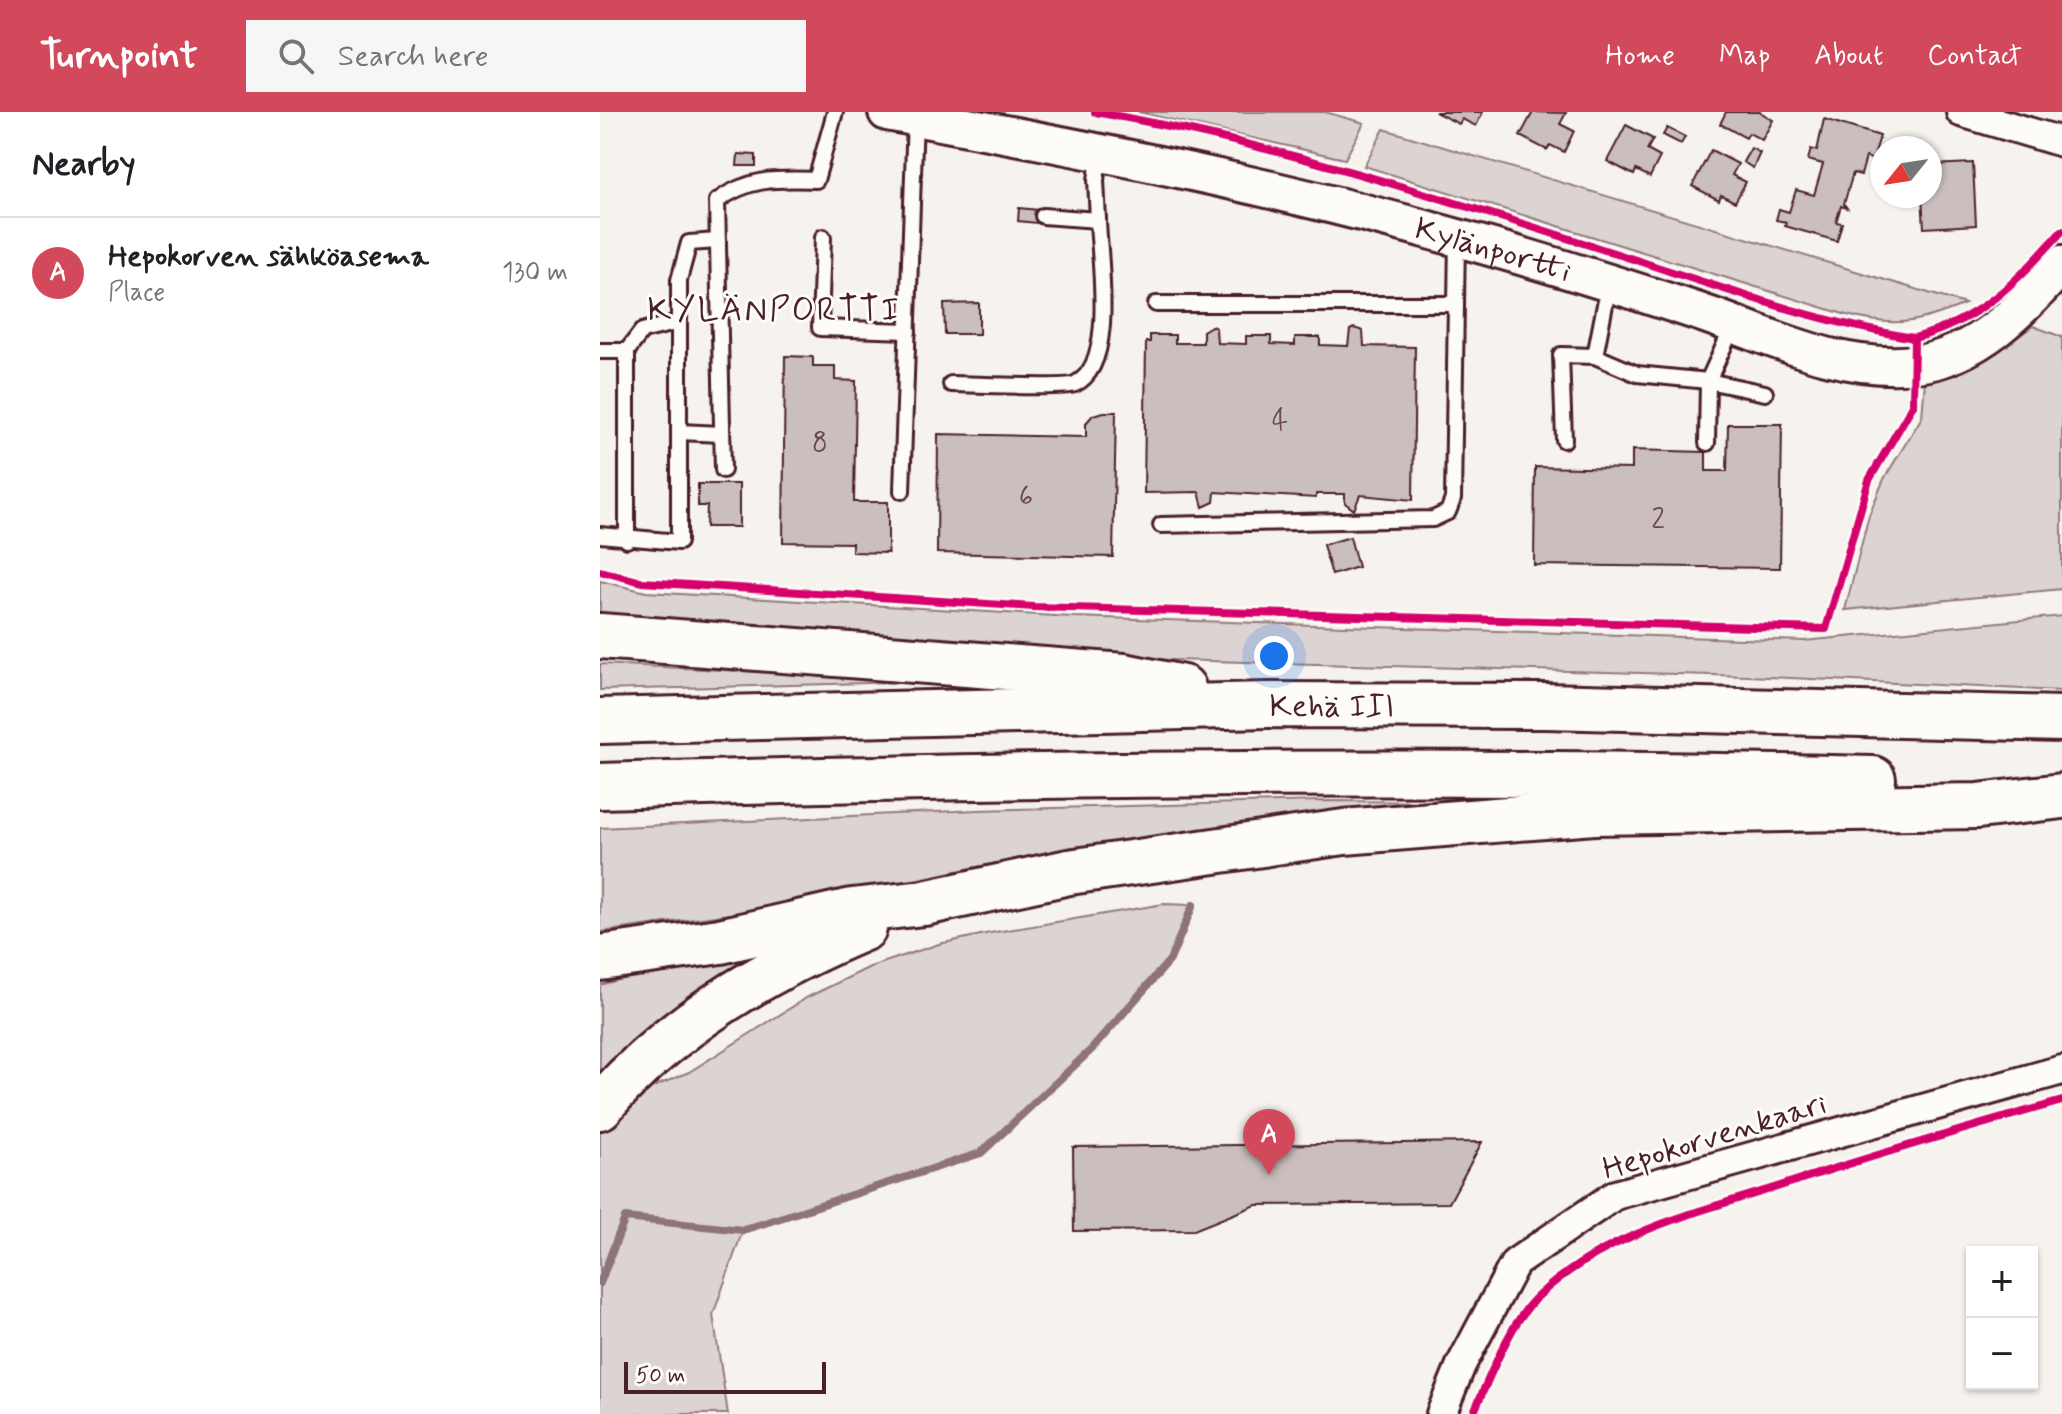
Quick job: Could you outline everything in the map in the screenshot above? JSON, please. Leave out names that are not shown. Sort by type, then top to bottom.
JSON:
[{"type":"highway","points":[[600,636],[1124,676],[1268,705]]},
{"type":"highway","name":"Kehä III","points":[[600,721],[1268,705],[1545,706],[2062,719]]},
{"type":"highway","points":[[600,786],[955,775],[1602,773],[2062,784]]},
{"type":"highway","points":[[600,958],[720,941],[852,911],[924,903],[1069,872],[1344,832],[1594,812],[1978,806],[2062,796]]},
{"type":"highway","points":[[600,1107],[622,1081],[700,1015],[769,970],[924,903]]},
{"type":"street","points":[[1961,112],[2062,142]]},
{"type":"street","name":"Kylänportti","points":[[901,114],[1101,150],[1280,190],[1457,237],[1734,323],[1798,349],[1865,363],[1915,364],[1954,354],[1987,335],[2037,293],[2062,264]]},
{"type":"street","name":"Hepokorvenkaari","points":[[1441,1414],[1461,1365],[1515,1263],[1615,1195],[2062,1070]]},
{"type":"lane","points":[[723,470],[717,201],[739,185],[782,179],[816,180],[835,112]]},
{"type":"lane","points":[[901,114],[908,331],[902,491]]},
{"type":"lane","points":[[951,384],[1073,385],[1093,371],[1102,336],[1096,180],[1101,150]]},
{"type":"lane","points":[[1043,216],[1098,220]]},
{"type":"lane","points":[[823,237],[820,328],[908,331]]},
{"type":"lane","points":[[1161,525],[1433,519],[1448,512],[1453,499],[1457,237]]},
{"type":"lane","points":[[600,535],[627,540],[679,542],[679,280],[689,243],[718,241]]},
{"type":"lane","points":[[1595,356],[1609,284]]},
{"type":"lane","points":[[1156,304],[1456,304]]},
{"type":"lane","points":[[627,540],[627,351],[642,331],[679,322]]},
{"type":"lane","points":[[1707,443],[1708,381],[1734,323]]},
{"type":"lane","points":[[600,351],[627,351]]},
{"type":"lane","points":[[1564,440],[1561,355],[1595,356],[1637,374],[1708,381],[1765,393]]},
{"type":"lane","points":[[679,432],[722,434]]},
{"type":"shaded area","points":[[1138,112],[1325,112],[1364,123],[1345,159]]},
{"type":"shaded area","points":[[1384,129],[1965,304],[1907,322],[1847,315],[1364,166]]},
{"type":"shaded area","points":[[2033,326],[2062,337],[2062,589],[1845,610],[1869,515],[1884,479],[1922,417],[1925,381],[1990,356]]},
{"type":"shaded area","points":[[600,581],[646,592],[1073,617],[1804,641],[2062,616],[2062,691],[1748,676],[1138,659],[600,616]]},
{"type":"shaded area","points":[[600,664],[947,681],[600,690]]},
{"type":"shaded area","points":[[1323,801],[1475,802],[1073,847],[788,906],[600,932],[600,828],[977,810]]},
{"type":"shaded area","points":[[1164,904],[1193,905],[1170,960],[1092,1049],[981,1153],[743,1230],[713,1315],[728,1414],[600,1414],[600,1132],[639,1093],[689,1072],[808,997],[870,967],[939,944],[990,933]]},
{"type":"shaded area","points":[[792,944],[659,1024],[600,1074],[600,985],[642,973]]},
{"type":"building","points":[[1435,112],[1483,112],[1476,126],[1462,119],[1459,124]]},
{"type":"building","points":[[1533,112],[1566,113],[1560,124],[1574,131],[1564,152],[1550,145],[1547,150],[1520,136]]},
{"type":"building","points":[[1726,112],[1760,112],[1773,120],[1762,140],[1749,133],[1746,138],[1720,124]]},
{"type":"building","points":[[1824,119],[1880,136],[1870,136],[1870,159],[1866,157],[1861,175],[1853,173],[1844,204],[1847,208],[1841,206],[1836,222],[1842,223],[1837,241],[1785,226],[1786,222],[1776,220],[1779,209],[1789,212],[1796,190],[1814,195],[1823,164],[1808,160],[1811,149],[1817,151]]},
{"type":"building","points":[[1626,125],[1653,139],[1647,150],[1660,157],[1650,177],[1636,170],[1634,175],[1607,161]]},
{"type":"building","points":[[1667,128],[1685,137],[1681,144],[1663,135]]},
{"type":"building","points":[[1751,148],[1760,153],[1753,168],[1743,162]]},
{"type":"building","points":[[1711,150],[1738,164],[1732,175],[1746,182],[1735,202],[1721,195],[1719,200],[1692,186]]},
{"type":"building","points":[[738,154],[756,155],[756,166],[737,166]]},
{"type":"building","points":[[1973,163],[1976,225],[1924,228],[1923,208],[1942,208],[1942,164]]},
{"type":"building","points":[[1019,208],[1038,210],[1037,223],[1018,221]]},
{"type":"building","points":[[979,303],[979,334],[945,334],[944,304]]},
{"type":"building","points":[[1211,326],[1216,328],[1217,343],[1246,344],[1246,336],[1271,336],[1271,344],[1295,345],[1295,337],[1320,337],[1320,345],[1348,346],[1350,330],[1354,328],[1363,331],[1364,346],[1415,347],[1413,500],[1360,495],[1354,510],[1345,503],[1345,494],[1316,494],[1316,498],[1215,492],[1214,502],[1203,507],[1199,492],[1144,493],[1146,342],[1150,342],[1150,335],[1175,335],[1175,343],[1203,343],[1203,331]]},
{"type":"building","points":[[785,356],[813,357],[813,366],[835,366],[835,380],[856,381],[854,502],[888,502],[888,553],[852,552],[852,543],[783,542]]},
{"type":"building","points":[[1116,412],[1113,557],[937,553],[938,434],[1086,437],[1086,423],[1093,415]]},
{"type":"building","points":[[1728,424],[1782,424],[1780,568],[1534,565],[1535,467],[1632,469],[1632,450],[1706,452],[1706,471],[1727,471]]},
{"type":"building","points":[[698,484],[739,484],[739,527],[706,527],[707,506],[698,506]]},
{"type":"building","points":[[1350,537],[1358,567],[1332,575],[1323,545]]},
{"type":"building","points":[[1482,1142],[1449,1203],[1256,1205],[1194,1230],[1074,1231],[1073,1147]]},
{"type":"waterway","points":[[600,1283],[625,1218],[743,1230],[981,1153],[1092,1049],[1170,960],[1193,905]]},
{"type":"cycle path","points":[[600,571],[642,582],[1034,607],[1826,629],[1869,480],[1913,405],[1914,338],[1837,322],[1761,301],[1483,211],[1291,155],[1095,112]]},
{"type":"cycle path","points":[[1914,338],[1938,331],[1978,310],[2013,282],[2062,231]]},
{"type":"cycle path","points":[[1473,1414],[1500,1352],[1527,1308],[1563,1275],[1591,1257],[1650,1228],[1681,1217],[2062,1101]]},
{"type":"place","name":"Hepokorven sähköasema","points":[[1269,1175]]},
{"type":"district","name":"KYLÄNPORTTI","points":[[774,308]]}]
